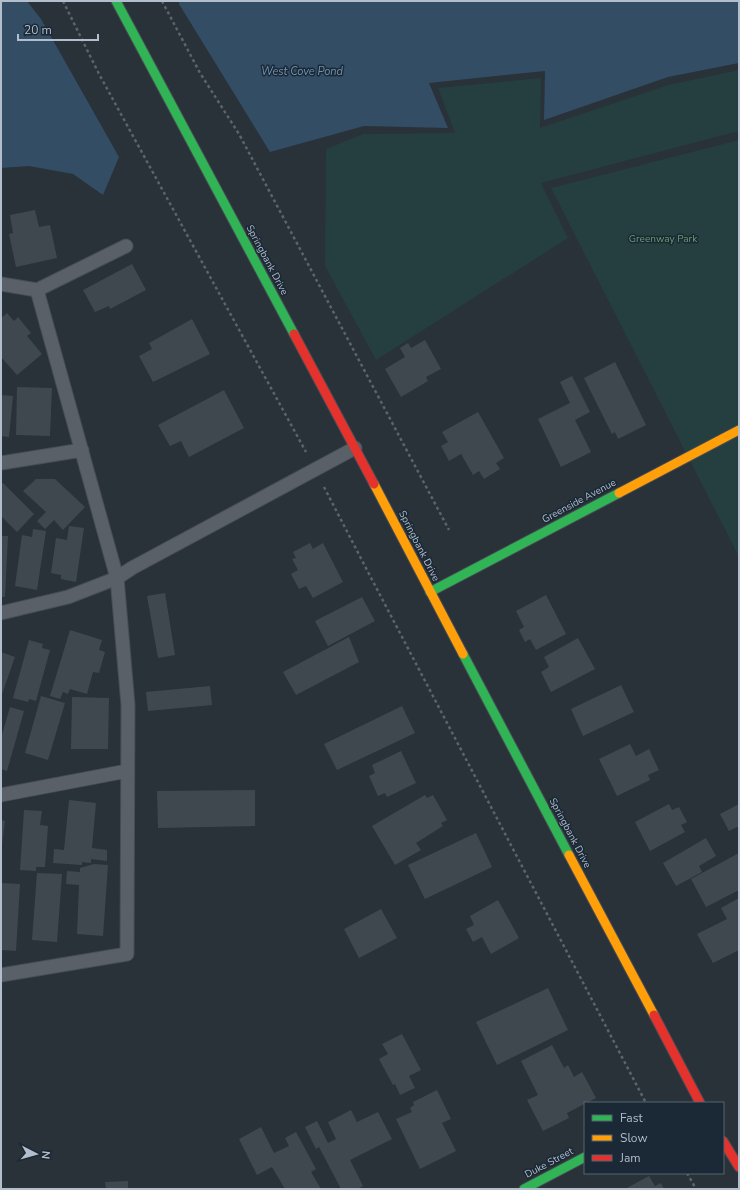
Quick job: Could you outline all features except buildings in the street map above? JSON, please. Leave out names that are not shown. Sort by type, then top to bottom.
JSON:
[{"type":"main road","name":"Springbank Drive","points":[[116,1],[355,448],[699,1102]]},
{"type":"main road","name":"Greenside Avenue","points":[[430,592],[739,430]]},
{"type":"main road","points":[[724,1143],[739,1167]]},
{"type":"main road","name":"Duke Street","points":[[524,1189],[584,1157]]},
{"type":"lane","points":[[1,284],[37,290],[126,246]]},
{"type":"lane","points":[[1,975],[127,954],[128,705],[117,578],[37,290]]},
{"type":"lane","points":[[1,613],[68,597],[117,578],[132,568],[355,448]]},
{"type":"lane","points":[[1,464],[82,450]]},
{"type":"lane","points":[[1,795],[127,771]]},
{"type":"path","points":[[62,1],[99,74],[315,469],[645,1102]]},
{"type":"path","points":[[162,1],[200,73],[239,134],[449,530]]},
{"type":"path","points":[[688,1174],[696,1189]]},
{"type":"green space","points":[[739,70],[739,131],[541,183],[568,238],[376,360],[325,266],[326,149],[363,134],[455,133],[438,88],[541,78],[540,128],[668,85]]},
{"type":"green space","name":"Greenway Park","points":[[739,140],[739,557],[551,188]]},
{"type":"water","points":[[1,1],[27,1],[41,19],[119,157],[103,195],[73,174],[29,166],[1,168]]},
{"type":"water","name":"West Cove Pond","points":[[179,1],[739,1],[739,63],[668,77],[544,120],[545,71],[429,83],[448,128],[364,126],[270,152],[179,4]]},
{"type":"traffic: fast","points":[[116,1],[294,334]]},
{"type":"traffic: fast","points":[[430,592],[619,493]]},
{"type":"traffic: fast","points":[[463,654],[569,855]]},
{"type":"traffic: fast","points":[[524,1189],[584,1158]]},
{"type":"traffic: slow","points":[[619,493],[739,430]]},
{"type":"traffic: slow","points":[[374,484],[463,654]]},
{"type":"traffic: slow","points":[[569,855],[654,1015]]},
{"type":"traffic: jam","points":[[294,334],[374,484]]},
{"type":"traffic: jam","points":[[654,1015],[699,1102]]},
{"type":"traffic: jam","points":[[724,1143],[739,1167]]}]
